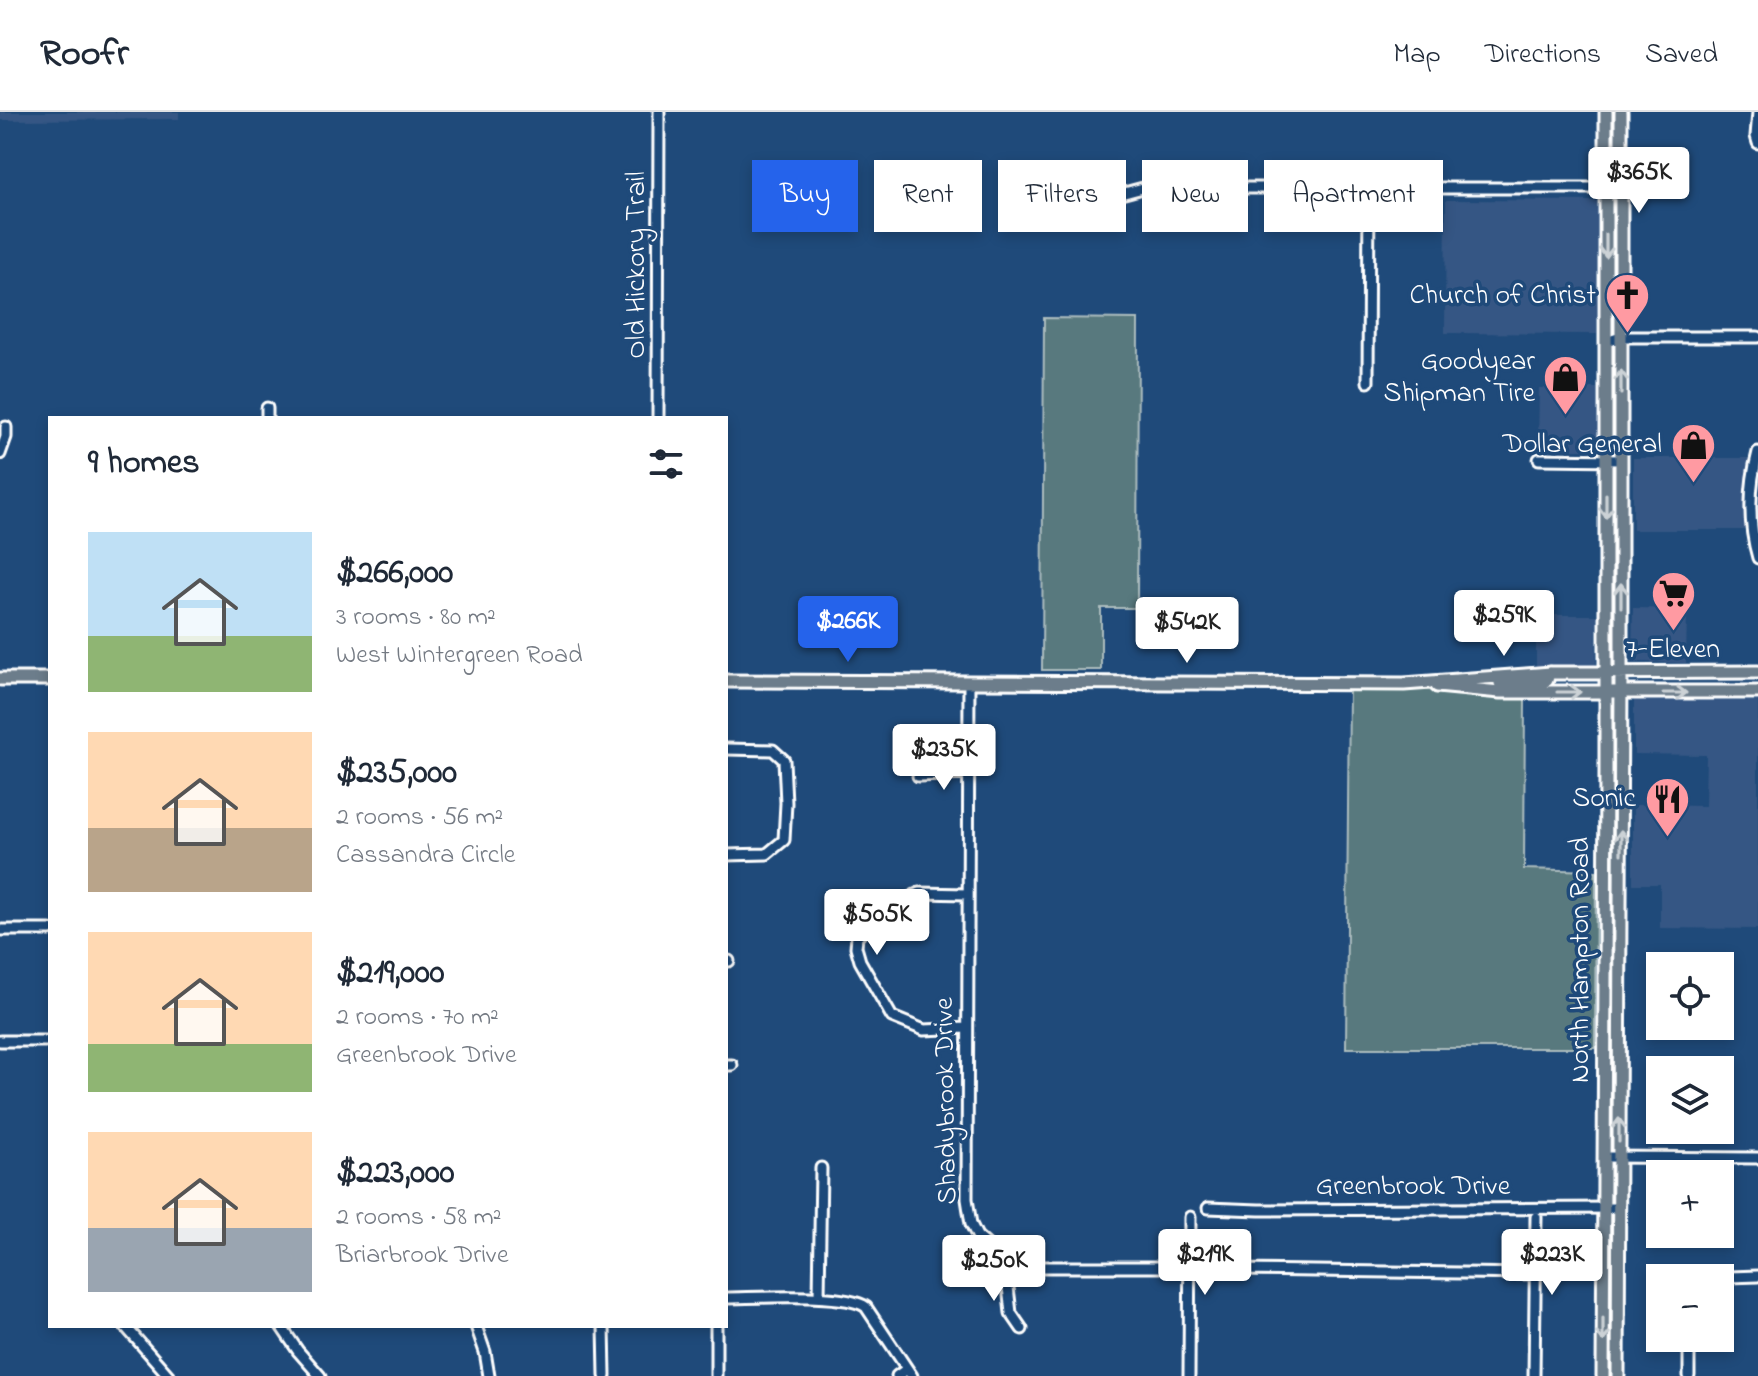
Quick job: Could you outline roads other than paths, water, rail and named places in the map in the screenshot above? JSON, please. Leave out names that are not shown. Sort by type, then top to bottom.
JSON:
[{"type":"main road","name":"North Hampton Road","points":[[1603,1376],[1606,112]]},
{"type":"main road","name":"North Hampton Road","points":[[1618,1376],[1621,112]]},
{"type":"main road","points":[[1404,684],[1549,673],[1758,672]]},
{"type":"main road","points":[[1435,686],[1543,682],[1549,673]]},
{"type":"main road","points":[[0,679],[48,679]]},
{"type":"main road","points":[[728,681],[1404,684],[1500,692],[1758,692]]},
{"type":"main road","points":[[1605,874],[1620,874]]},
{"type":"street","name":"Old Hickory Trail","points":[[658,416],[659,112]]},
{"type":"street","points":[[1758,112],[1758,143]]},
{"type":"street","points":[[1126,193],[1143,188],[1264,188]]},
{"type":"street","points":[[1443,188],[1621,188]]},
{"type":"street","points":[[1368,382],[1369,232]]},
{"type":"street","points":[[1606,342],[1621,337],[1758,337]]},
{"type":"street","points":[[0,454],[6,427]]},
{"type":"street","points":[[1758,452],[1751,524],[1758,558]]},
{"type":"street","points":[[1539,459],[1621,460]]},
{"type":"street","name":"Shadybrook Drive","points":[[969,682],[967,1199],[971,1224],[977,1236],[1005,1261]]},
{"type":"street","points":[[728,749],[773,750],[784,760],[786,803],[784,840],[767,854],[728,855]]},
{"type":"street","points":[[918,776],[969,774]]},
{"type":"street","points":[[967,1028],[924,1030],[892,1017],[860,961],[856,947],[857,937],[863,931],[919,893],[968,894]]},
{"type":"street","points":[[0,930],[48,930]]},
{"type":"street","points":[[0,1041],[48,1041]]},
{"type":"street","points":[[1604,1157],[1758,1158]]},
{"type":"street","points":[[819,1297],[821,1168]]},
{"type":"street","name":"Greenbrook Drive","points":[[1208,1208],[1619,1208]]},
{"type":"street","points":[[1189,1376],[1190,1217]]},
{"type":"street","points":[[1534,1376],[1536,1217]]},
{"type":"street","points":[[1022,1329],[1011,1313],[1005,1261],[1029,1267],[1536,1274]]},
{"type":"street","points":[[1734,1277],[1758,1276]]},
{"type":"street","points":[[728,1298],[819,1297],[860,1302],[910,1372],[897,1376]]},
{"type":"street","points":[[127,1328],[169,1376]]},
{"type":"street","points":[[282,1328],[320,1376]]},
{"type":"street","points":[[477,1328],[489,1376]]},
{"type":"street","points":[[604,1328],[605,1376]]},
{"type":"street","points":[[716,1328],[716,1376]]},
{"type":"street","points":[[1689,1352],[1689,1376]]},
{"type":"place","name":"Church of Christ","points":[[1627,335]]},
{"type":"place","name":"Goodyear Shipman Tire","points":[[1566,417]]},
{"type":"place","name":"Dollar General","points":[[1693,484]]},
{"type":"place","name":"7-Eleven","points":[[1673,632]]},
{"type":"place","name":"Sonic","points":[[1667,838]]}]
